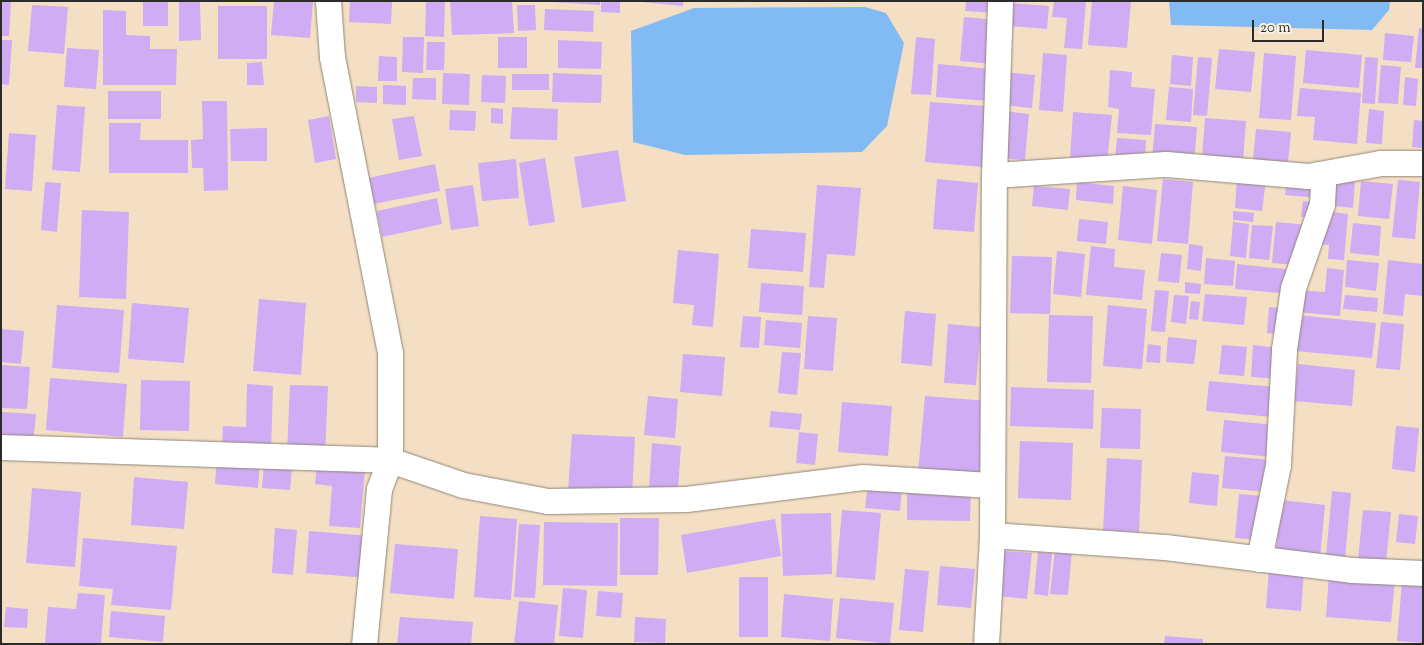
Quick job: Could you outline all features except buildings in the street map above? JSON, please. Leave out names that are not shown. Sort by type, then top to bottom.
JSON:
[{"type":"street","points":[[328,1],[332,57],[390,353],[390,460],[379,489],[364,644]]},
{"type":"street","points":[[986,644],[992,535],[990,485],[994,176],[1000,1]]},
{"type":"street","points":[[994,176],[1166,164],[1308,176],[1380,163],[1423,163]]},
{"type":"street","points":[[1259,559],[1278,465],[1285,341],[1293,288],[1312,232],[1320,219],[1324,198],[1323,184],[1318,174]]},
{"type":"street","points":[[1,447],[390,460],[463,485],[548,501],[686,499],[863,477],[990,485]]},
{"type":"street","points":[[992,535],[1165,547],[1352,570],[1423,573]]},
{"type":"water","points":[[1169,1],[1390,1],[1389,10],[1372,30],[1171,25]]},
{"type":"water","points":[[865,7],[886,13],[904,43],[887,126],[862,152],[685,155],[633,142],[631,31],[694,8]]}]
